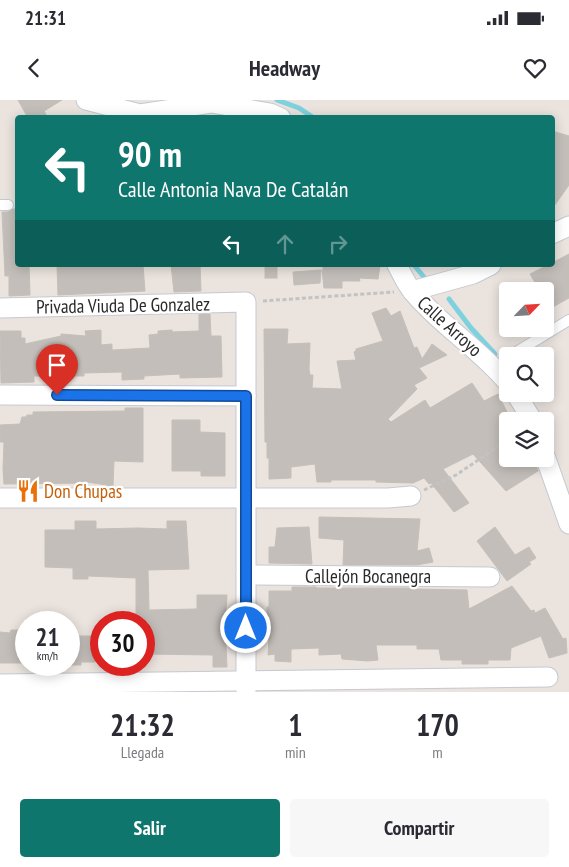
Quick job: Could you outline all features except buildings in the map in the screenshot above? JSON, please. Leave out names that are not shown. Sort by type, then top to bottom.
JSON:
[{"type":"street","points":[[87,100],[140,114],[211,103],[275,115]]},
{"type":"street","points":[[555,233],[569,226]]},
{"type":"street","name":"Calle Arroyo","points":[[398,267],[412,291],[450,328],[499,357]]},
{"type":"street","points":[[412,291],[472,274],[487,267]]},
{"type":"street","points":[[246,302],[246,686]]},
{"type":"street","name":"Privada Viuda De Gonzalez","points":[[0,308],[246,302]]},
{"type":"street","points":[[0,395],[246,396]]},
{"type":"street","points":[[549,467],[569,524]]},
{"type":"street","points":[[0,498],[246,500],[411,496]]},
{"type":"street","name":"Callejón Bocanegra","points":[[246,575],[490,577]]},
{"type":"street","points":[[0,684],[246,686],[548,677]]},
{"type":"lane","points":[[525,347],[569,320]]},
{"type":"path","points":[[246,302],[412,291]]},
{"type":"path","points":[[411,496],[456,475],[499,446]]},
{"type":"waterway","points":[[277,100],[299,108],[310,115]]},
{"type":"waterway","points":[[416,267],[428,282]]},
{"type":"waterway","points":[[449,299],[471,328],[495,354]]},
{"type":"place","name":"Don Chupas","points":[[28,491]]},
{"type":"route","points":[[57,395],[246,396],[246,628]]}]
